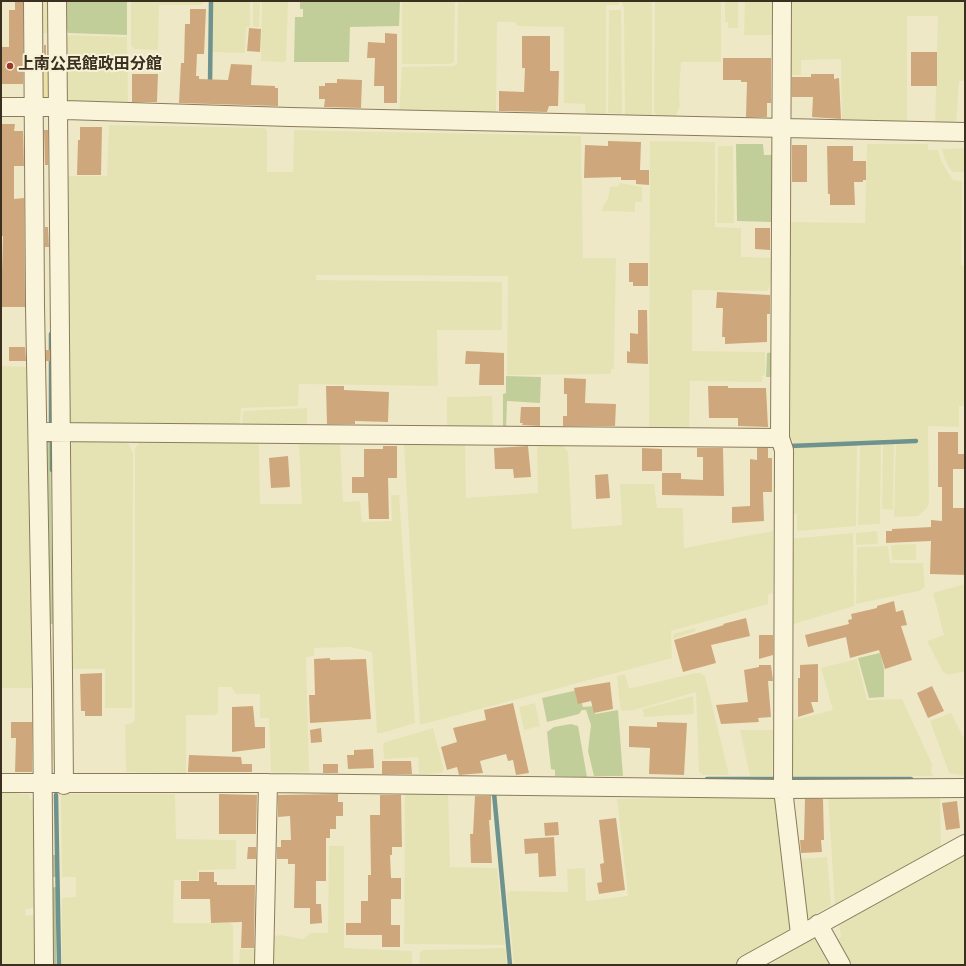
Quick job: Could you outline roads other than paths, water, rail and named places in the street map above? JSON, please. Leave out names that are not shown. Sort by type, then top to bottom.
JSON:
[{"type":"street","points":[[33,1],[48,107],[50,433],[64,780]]},
{"type":"street","points":[[44,965],[43,780],[50,433],[48,107],[57,1]]},
{"type":"street","points":[[782,1],[780,438],[784,450],[783,783],[800,934]]},
{"type":"street","points":[[1,107],[48,107],[290,117],[782,132],[965,132]]},
{"type":"street","points":[[50,433],[780,438]]},
{"type":"street","points":[[1,783],[43,780],[268,783],[783,783],[965,788]]},
{"type":"street","points":[[264,965],[268,783]]},
{"type":"street","points":[[746,965],[800,934],[820,928],[965,844]]},
{"type":"street","points":[[820,928],[841,965]]},
{"type":"waterway","points":[[210,85],[211,1]]},
{"type":"waterway","points":[[51,334],[51,428]]},
{"type":"waterway","points":[[52,436],[52,470]]},
{"type":"waterway","points":[[790,446],[916,441]]},
{"type":"waterway","points":[[707,779],[779,779]]},
{"type":"waterway","points":[[787,779],[911,779]]},
{"type":"waterway","points":[[494,793],[510,965]]},
{"type":"waterway","points":[[56,795],[59,965]]},
{"type":"place","name":"上南公民館政田分館","points":[[10,66]]}]
